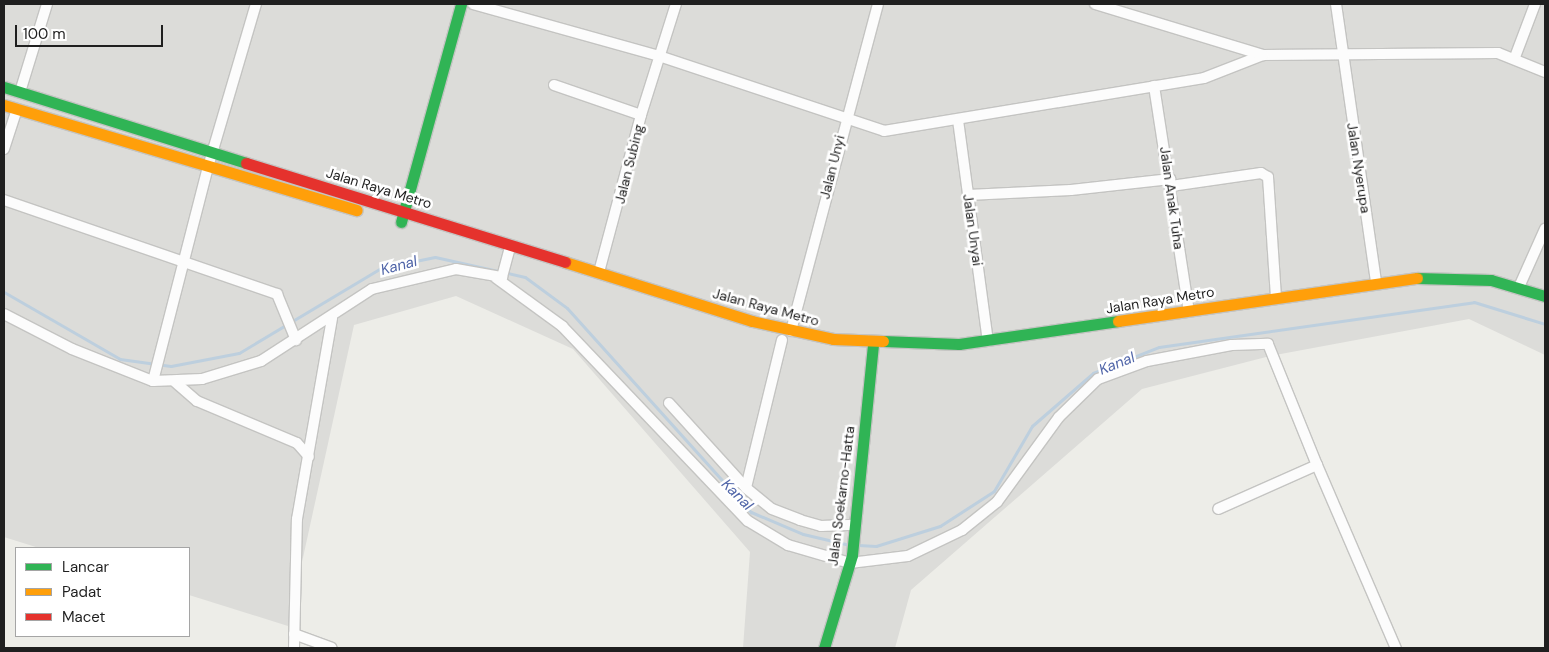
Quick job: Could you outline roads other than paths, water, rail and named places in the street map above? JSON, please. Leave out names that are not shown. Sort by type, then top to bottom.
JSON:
[{"type":"main road","points":[[403,217],[461,4]]},
{"type":"main road","name":"Jalan Raya Metro","points":[[4,87],[214,153],[403,217],[599,272],[791,331],[872,349],[988,341],[1276,296],[1376,283],[1460,277],[1519,287],[1545,296]]},
{"type":"main road","points":[[4,105],[208,167],[403,217],[509,254],[782,340],[872,349],[990,351],[1191,322],[1284,305],[1430,287],[1491,290],[1545,304]]},
{"type":"main road","name":"Jalan Soekarno-Hatta","points":[[824,648],[851,559],[872,349]]},
{"type":"street","points":[[20,92],[47,4]]},
{"type":"street","points":[[153,376],[156,358],[208,167],[214,153],[256,4]]},
{"type":"street","points":[[473,4],[659,56],[844,120],[884,131],[1204,78],[1264,55]]},
{"type":"street","name":"Jalan Subing","points":[[599,272],[641,115],[676,4]]},
{"type":"street","name":"Jalan Unyi","points":[[791,331],[844,120],[878,4]]},
{"type":"street","points":[[1095,4],[1264,55],[1498,53],[1515,57],[1545,72]]},
{"type":"street","name":"Jalan Nyerupa","points":[[1336,4],[1376,283]]},
{"type":"street","points":[[1515,57],[1536,4]]},
{"type":"street","points":[[554,85],[641,115]]},
{"type":"street","name":"Jalan Anak Tuha","points":[[1154,86],[1171,182],[1188,311]]},
{"type":"street","points":[[4,149],[17,109]]},
{"type":"street","name":"Jalan Unyai","points":[[958,120],[988,341]]},
{"type":"street","points":[[968,195],[1071,190],[1261,173],[1268,176],[1276,296]]},
{"type":"street","points":[[4,200],[183,260],[276,294],[294,337]]},
{"type":"street","points":[[1519,287],[1545,229]]},
{"type":"street","points":[[500,276],[509,254]]},
{"type":"street","points":[[175,382],[240,370],[294,337],[332,318],[372,289],[417,276],[456,269],[500,276],[562,326],[748,521],[788,545],[851,559],[908,556],[962,530],[997,502],[1059,417],[1098,379],[1147,361],[1232,345],[1268,344],[1317,465],[1396,648]]},
{"type":"street","points":[[4,314],[72,349],[175,382],[197,401],[297,444],[309,457]]},
{"type":"street","points":[[294,648],[295,535],[332,318]]},
{"type":"street","points":[[746,488],[782,340]]},
{"type":"street","points":[[669,403],[746,488],[772,509],[821,526],[855,528]]},
{"type":"street","points":[[1218,509],[1317,465]]},
{"type":"street","points":[[294,634],[332,648]]},
{"type":"waterway","name":"Kanal","points":[[4,292],[120,359],[171,366],[239,353],[381,268],[435,257],[525,277],[567,308],[751,512],[803,534],[850,545]]},
{"type":"waterway","name":"Kanal","points":[[858,545],[876,546],[940,526],[994,491],[1032,426],[1093,373],[1159,347],[1474,302],[1545,324]]}]
